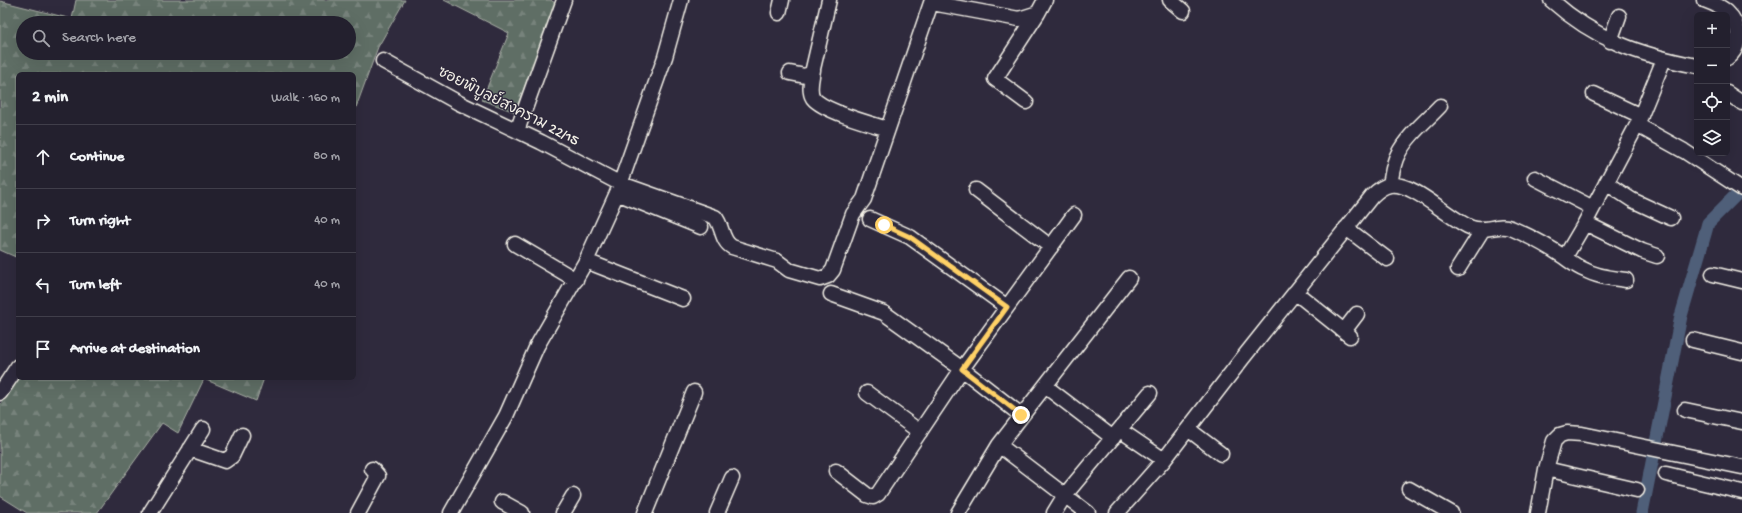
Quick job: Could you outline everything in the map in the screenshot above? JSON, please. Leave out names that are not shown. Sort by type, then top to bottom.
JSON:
[{"type":"street","points":[[517,131],[564,0]]},
{"type":"street","points":[[451,513],[506,416],[537,346],[586,261],[618,188],[666,57],[681,0]]},
{"type":"street","points":[[829,0],[810,86],[813,97],[823,106],[836,112],[888,130]]},
{"type":"street","points":[[1026,102],[995,79],[1045,0]]},
{"type":"street","points":[[1170,0],[1183,11]]},
{"type":"street","points":[[1551,0],[1574,20],[1610,41],[1628,49],[1694,65]]},
{"type":"street","points":[[1704,0],[1727,12],[1738,28],[1740,39],[1738,48],[1730,56]]},
{"type":"street","points":[[618,188],[714,217],[719,222],[727,244],[732,247],[777,261],[789,270],[820,279],[828,276],[833,270],[853,214],[864,199],[932,1],[1019,19],[1038,13]]},
{"type":"street","points":[[1610,41],[1619,16]]},
{"type":"street","points":[[1565,257],[1585,223],[1639,121],[1664,59]]},
{"type":"street","name":"ซอยพิบูลย์สงคราม 22/15","points":[[383,61],[459,104],[541,142],[618,188]]},
{"type":"street","points":[[790,73],[805,76],[812,73],[813,70]]},
{"type":"street","points":[[1594,94],[1639,121],[1738,187]]},
{"type":"street","points":[[1730,95],[1742,103]]},
{"type":"street","points":[[1390,185],[1393,167],[1398,154],[1418,129],[1440,106]]},
{"type":"street","points":[[1535,178],[1592,208]]},
{"type":"street","points":[[1606,183],[1632,200],[1671,218]]},
{"type":"street","points":[[1117,513],[1164,460],[1346,228],[1377,192],[1390,185],[1403,187],[1421,196],[1471,228],[1483,229],[1499,226],[1510,228],[1565,257],[1578,267],[1593,274],[1626,280]]},
{"type":"street","points":[[618,188],[701,227]]},
{"type":"street","points":[[976,190],[1051,247]]},
{"type":"street","points":[[836,471],[867,495],[873,497],[878,494],[962,369],[1074,215]]},
{"type":"street","points":[[870,220],[910,237],[1007,307]]},
{"type":"street","points":[[1585,223],[1642,251],[1657,256]]},
{"type":"street","points":[[1346,228],[1387,259]]},
{"type":"street","points":[[1458,269],[1483,229]]},
{"type":"street","points":[[515,244],[576,280]]},
{"type":"street","points":[[586,261],[683,300]]},
{"type":"street","points":[[1712,274],[1742,281]]},
{"type":"street","points":[[958,513],[999,445],[1129,278]]},
{"type":"street","points":[[1295,292],[1347,333],[1357,314]]},
{"type":"street","points":[[831,294],[884,313],[962,369],[1021,415]]},
{"type":"street","points":[[1693,340],[1742,352]]},
{"type":"street","points":[[0,393],[16,369]]},
{"type":"street","points":[[1045,386],[1117,434],[1164,460]]},
{"type":"street","points":[[645,513],[694,392]]},
{"type":"street","points":[[1054,513],[1150,392]]},
{"type":"street","points":[[867,393],[920,432]]},
{"type":"street","points":[[1685,410],[1742,422]]},
{"type":"street","points":[[150,513],[203,429]]},
{"type":"street","points":[[1188,429],[1221,454]]},
{"type":"street","points":[[1538,513],[1546,469],[1554,441],[1560,435],[1567,433],[1742,467]]},
{"type":"street","points":[[190,449],[225,461],[232,456],[242,435]]},
{"type":"street","points":[[999,445],[1088,513]]},
{"type":"street","points":[[358,513],[378,476],[372,469]]},
{"type":"street","points":[[1546,469],[1636,490]]},
{"type":"street","points":[[1666,474],[1742,492]]},
{"type":"street","points":[[717,513],[732,478]]},
{"type":"street","points":[[1409,489],[1448,512]]},
{"type":"street","points":[[563,513],[573,496]]},
{"type":"street","points":[[502,502],[522,513]]},
{"type":"green space","points":[[76,0],[405,0],[378,47],[356,108],[356,72],[16,72],[16,257],[0,250],[0,1],[60,16],[16,16],[16,60],[356,60],[356,16],[73,16]]},
{"type":"green space","points":[[444,0],[551,0],[556,4],[515,112],[482,100],[509,33]]},
{"type":"green space","points":[[18,380],[204,380],[178,433],[162,423],[97,513],[27,513],[0,496],[0,405]]},
{"type":"green space","points":[[206,380],[263,380],[256,401]]},
{"type":"waterway","points":[[1642,513],[1681,316],[1708,223],[1740,191]]},
{"type":"route","points":[[884,225],[910,237],[1007,307],[962,369],[1021,415]]}]
